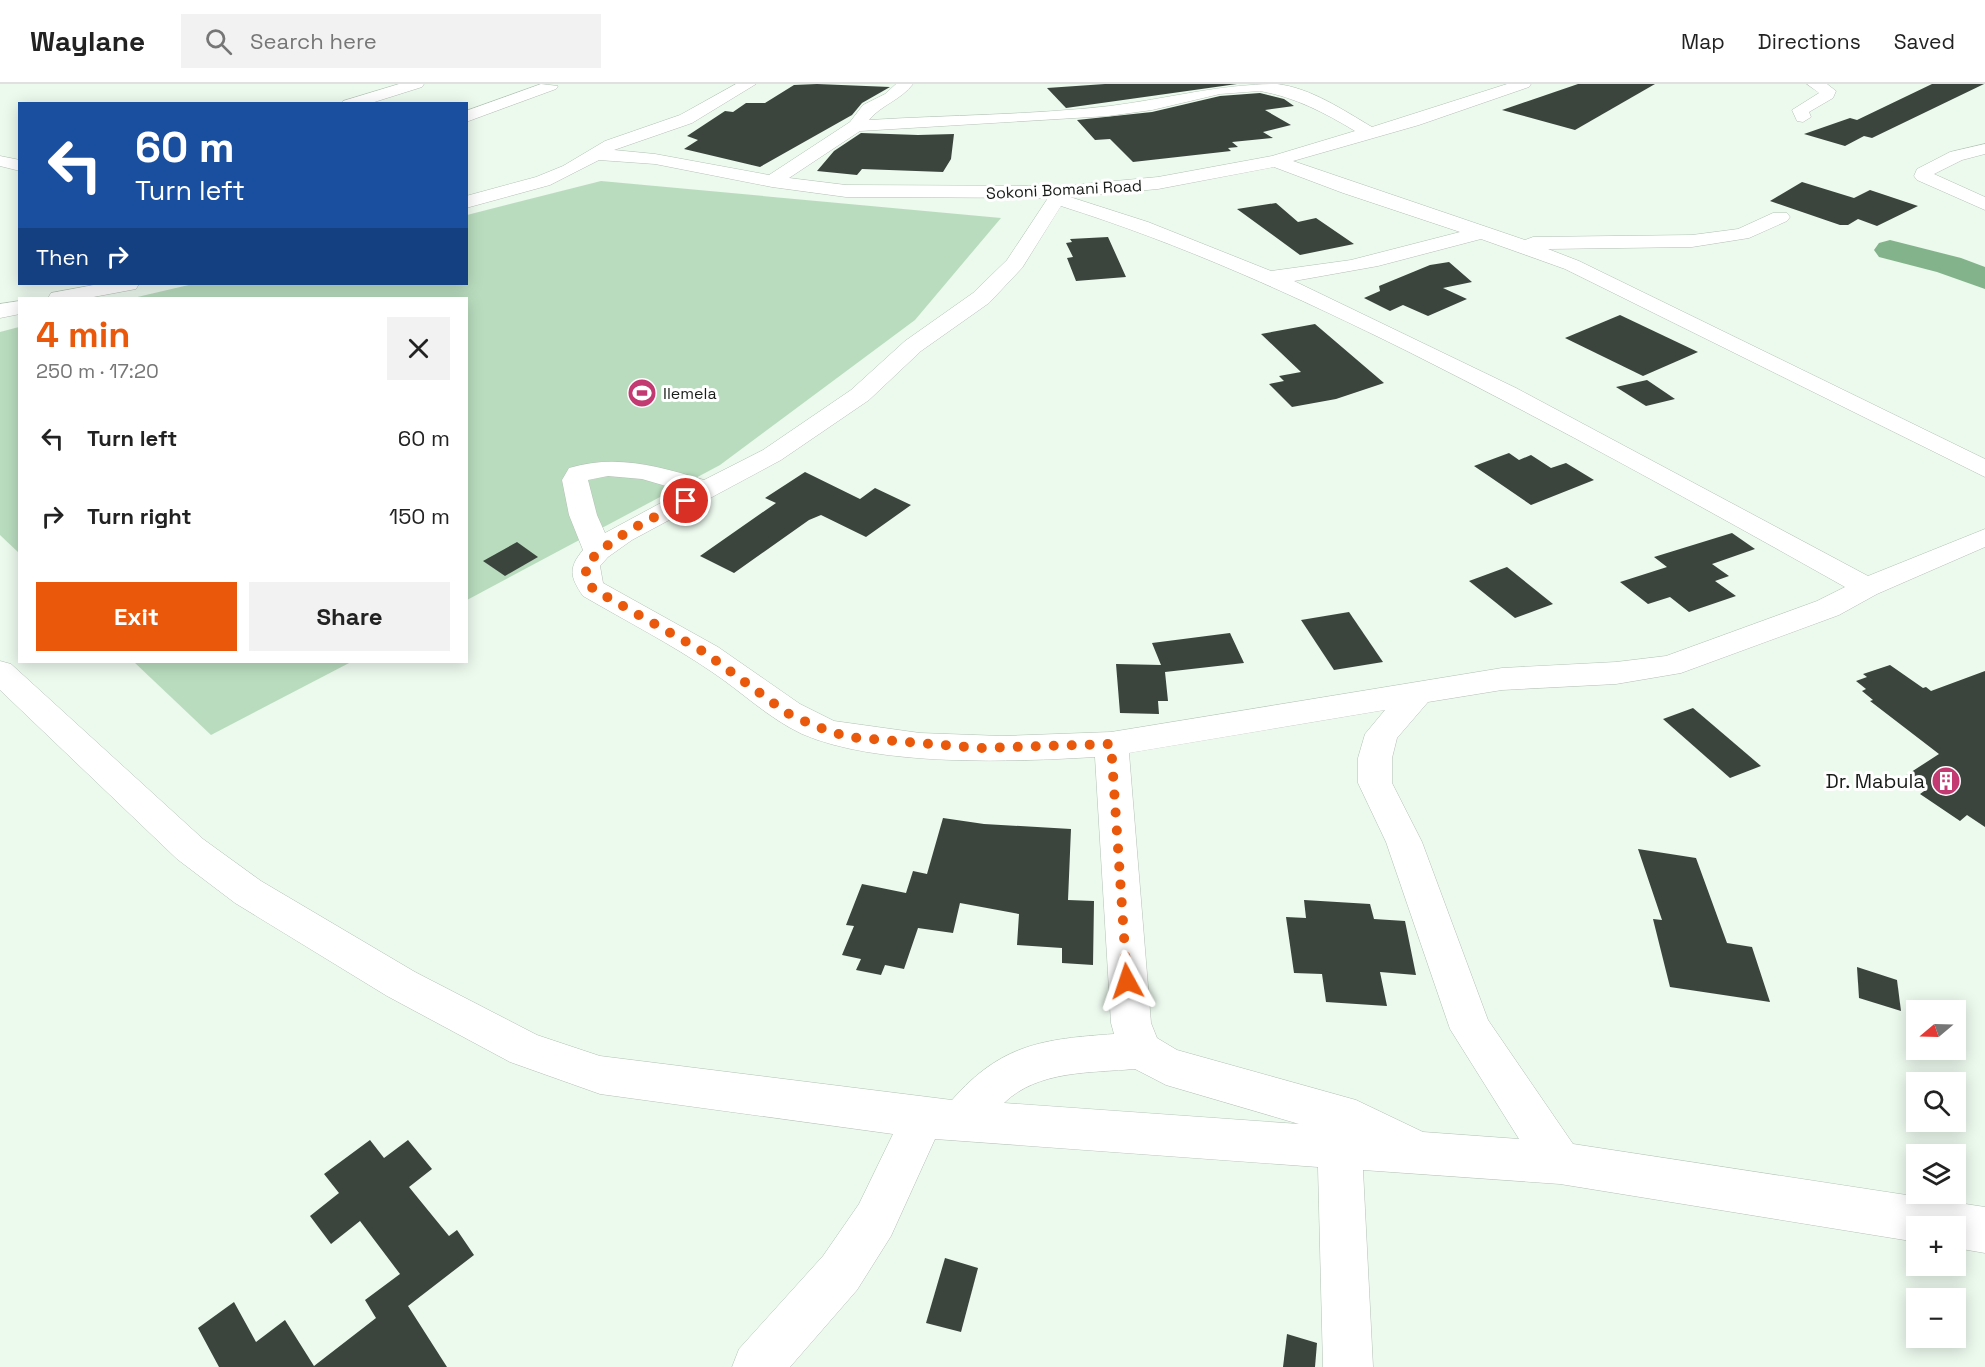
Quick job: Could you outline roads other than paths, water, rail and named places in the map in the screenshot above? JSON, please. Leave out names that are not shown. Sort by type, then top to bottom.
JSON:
[{"type":"street","points":[[354,102],[372,94],[416,84]]},
{"type":"street","points":[[471,196],[543,181],[569,170],[594,154],[686,119],[748,84]]},
{"type":"street","points":[[772,181],[856,126],[869,109],[891,97],[905,84]]},
{"type":"street","name":"Sokoni Bomani Road","points":[[594,154],[655,159],[772,181],[835,190],[1059,195],[1158,183],[1276,161],[1413,121],[1523,84]]},
{"type":"street","points":[[1803,117],[1800,110],[1827,95],[1828,91],[1815,84]]},
{"type":"street","points":[[468,118],[549,86]]},
{"type":"street","points":[[856,126],[1108,111],[1172,101],[1220,89],[1260,86],[1282,90],[1324,106],[1370,132]]},
{"type":"street","points":[[1985,149],[1956,156],[1923,173],[1923,176],[1985,204]]},
{"type":"street","points":[[0,161],[18,166]]},
{"type":"street","points":[[1276,161],[1382,201],[1514,242],[1634,294],[1801,380],[1985,470]]},
{"type":"street","points":[[1867,586],[1598,438],[1300,282],[1271,277],[1160,232],[1059,195],[1015,264],[981,297],[913,346],[850,402],[772,455],[622,534],[598,551],[586,565],[586,578],[593,589],[704,652],[787,713],[815,726],[848,737],[916,745],[980,748],[1111,744],[1502,679],[1616,673],[1670,666],[1828,609],[1867,586],[1985,537]]},
{"type":"street","points":[[1514,242],[1692,240],[1742,234],[1780,217]]},
{"type":"street","points":[[1300,282],[1482,232]]},
{"type":"street","points":[[63,297],[123,285]]},
{"type":"street","points":[[0,311],[18,307]]},
{"type":"street","points":[[598,551],[583,515],[575,480],[578,474],[594,468],[606,468],[668,478],[707,490]]},
{"type":"street","points":[[0,672],[190,849],[248,892],[401,984],[525,1049],[600,1075],[943,1119],[1422,1155],[1560,1163],[1985,1230]]},
{"type":"street","points":[[1419,692],[1382,734],[1375,758],[1375,783],[1404,842],[1471,1029],[1560,1163]]},
{"type":"street","points":[[1111,744],[1131,1023],[1141,1050],[1166,1066],[1356,1120],[1422,1155]]},
{"type":"street","points":[[757,1367],[840,1273],[943,1119],[1016,1070],[1059,1059],[1141,1050]]},
{"type":"street","points":[[1340,1148],[1348,1367]]},
{"type":"waterway","points":[[1890,250],[1949,265],[1985,279]]},
{"type":"place","name":"Ilemela","points":[[642,393]]},
{"type":"place","name":"Dr. Mabula","points":[[1946,781]]}]
